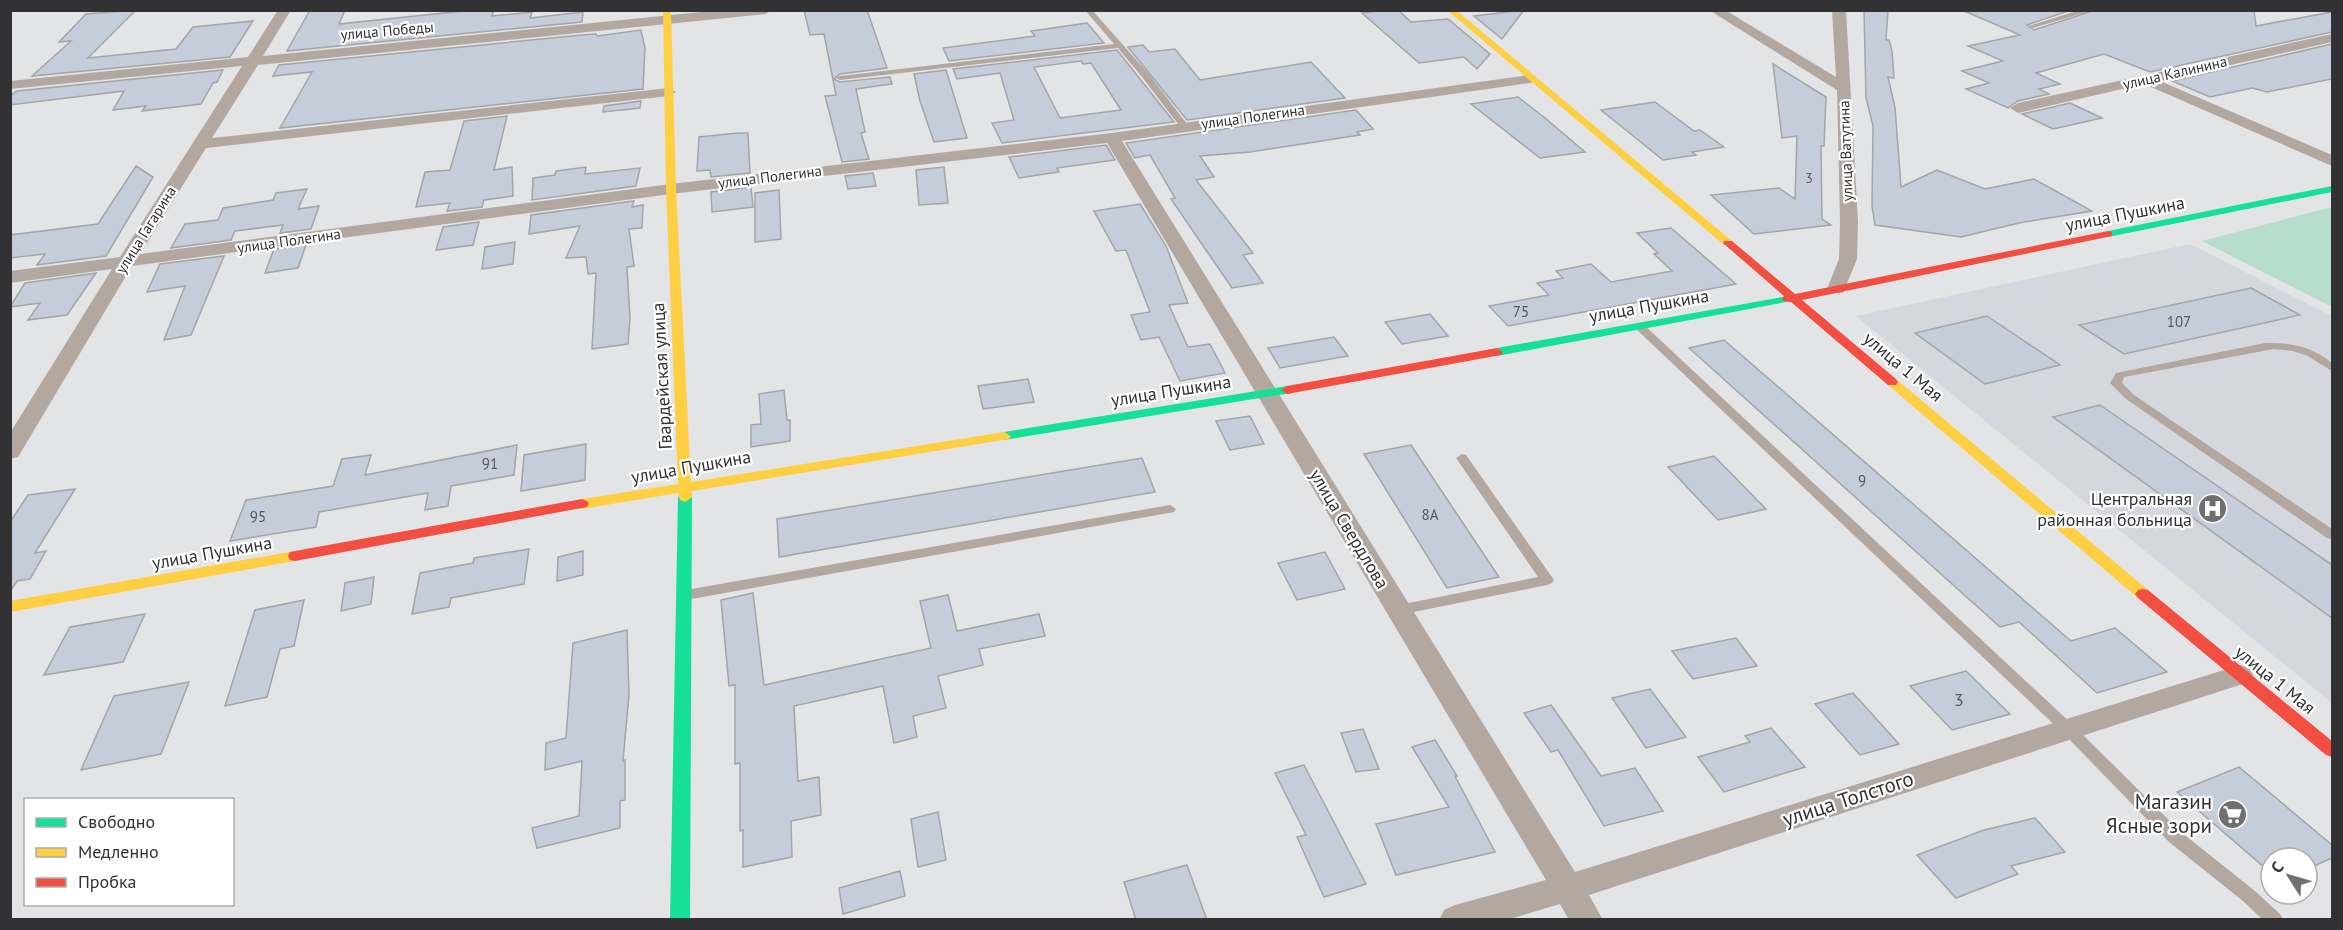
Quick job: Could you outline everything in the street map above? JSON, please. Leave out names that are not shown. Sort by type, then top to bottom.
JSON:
[{"type":"street","name":"улица Гагарина","points":[[10,452],[125,263],[285,10]]},
{"type":"street","name":"улица Победы","points":[[10,85],[667,15],[766,10]]},
{"type":"street","name":"улица 1 Мая","points":[[1451,10],[1530,79],[2332,750]]},
{"type":"street","name":"улица Ватутина","points":[[1715,10],[1844,88],[1849,222],[1848,260],[1836,289]]},
{"type":"street","points":[[1839,10],[1844,88]]},
{"type":"street","name":"Гвардейская улица","points":[[667,15],[671,189],[685,486],[680,920]]},
{"type":"street","name":"улица Калинина","points":[[2018,108],[2332,38]]},
{"type":"street","name":"улица Полегина","points":[[10,277],[671,189],[1112,138],[1184,126],[1530,79]]},
{"type":"street","points":[[2146,80],[2332,161]]},
{"type":"street","points":[[200,144],[669,92]]},
{"type":"street","name":"улица Свердлова","points":[[1112,138],[1587,920]]},
{"type":"street","name":"улица Пушкина","points":[[10,607],[685,486],[1267,394],[1794,298],[2332,189]]},
{"type":"street","name":"улица Толстого","points":[[1455,920],[1568,888],[2240,675]]},
{"type":"lane","points":[[1088,10],[1145,75],[1184,126]]},
{"type":"lane","points":[[2033,26],[2090,10]]},
{"type":"lane","points":[[840,78],[1119,46]]},
{"type":"lane","points":[[1639,326],[2068,729],[2175,837],[2249,896],[2275,920]]},
{"type":"lane","points":[[2332,368],[2322,359],[2299,349],[2279,345],[2120,375],[2116,383],[2130,397],[2332,535]]},
{"type":"lane","points":[[1399,610],[1546,580],[1462,458]]},
{"type":"lane","points":[[685,596],[1170,509]]},
{"type":"shaded area","name":"Центральная районная больница","points":[[2190,244],[2332,316],[2332,703],[1856,316]]},
{"type":"green space","points":[[2332,207],[2332,307],[2202,241]]},
{"type":"building","points":[[136,10],[88,58],[176,49],[193,27],[253,21],[230,57],[32,76],[71,41],[59,42],[86,14]]},
{"type":"building","points":[[310,10],[345,10],[339,24],[472,10],[494,10],[492,16],[532,12],[530,18],[583,12],[582,22],[287,51]]},
{"type":"building","points":[[804,10],[867,10],[887,68],[840,74],[834,79],[840,82],[890,77],[892,84],[856,89],[865,132],[861,133],[869,159],[842,162],[825,96],[836,95],[824,34],[810,35]]},
{"type":"building","points":[[1398,10],[1411,22],[1448,19],[1490,54],[1477,69],[1464,57],[1419,63],[1362,13]]},
{"type":"building","points":[[1524,10],[1502,39],[1474,16]]},
{"type":"building","points":[[1864,10],[1888,10],[1886,40],[1889,40],[1892,51],[1894,78],[1888,77],[1895,107],[1901,187],[1937,170],[1985,189],[2034,179],[2092,211],[2019,223],[1961,237],[1875,225],[1872,206],[1873,126],[1866,98]]},
{"type":"building","points":[[1962,10],[2071,10],[2027,25],[2034,30],[2095,10],[2254,10],[2256,26],[2332,12],[2332,32],[2150,72],[2104,54],[2036,73],[2060,84],[2039,89],[2049,94],[2018,101],[2008,108],[1966,89],[1989,83],[1962,71],[2003,61],[1968,46],[2020,35]]},
{"type":"building","points":[[1087,23],[1104,43],[949,61],[943,48],[1035,36],[1031,31]]},
{"type":"building","points":[[641,30],[645,48],[643,89],[280,128],[312,72],[273,76],[279,65]]},
{"type":"building","points":[[2332,44],[2332,79],[2267,92],[2252,88],[2210,97],[2172,81]]},
{"type":"building","points":[[1143,45],[1149,52],[1175,49],[1200,80],[1311,62],[1345,98],[1187,120],[1128,47]]},
{"type":"building","points":[[1117,50],[1174,122],[1002,143],[992,123],[1014,120],[1000,73],[957,79],[953,69]],"holes":[[[1081,61],[1083,64],[1091,63],[1121,110],[1060,118],[1034,67]]]},
{"type":"building","points":[[1773,64],[1826,97],[1824,146],[1821,146],[1822,219],[1831,225],[1754,234],[1711,195],[1779,188],[1795,199],[1797,136],[1782,138]]},
{"type":"building","points":[[223,70],[201,104],[142,111],[146,106],[113,110],[124,91],[10,105],[10,96],[17,91]]},
{"type":"building","points":[[946,70],[967,138],[934,142],[920,101],[914,74]]},
{"type":"building","points":[[1518,97],[1585,152],[1540,158],[1471,104]]},
{"type":"building","points":[[641,101],[640,108],[603,112],[604,106]]},
{"type":"building","points":[[1655,102],[1694,131],[1700,130],[1724,147],[1692,152],[1696,155],[1663,160],[1601,110]]},
{"type":"building","points":[[2070,103],[2102,118],[2053,129],[2022,114]]},
{"type":"building","points":[[1356,110],[1373,129],[1357,132],[1360,135],[1250,152],[1200,156],[1214,177],[1196,180],[1253,253],[1243,255],[1263,283],[1232,288],[1171,199],[1175,198],[1150,155],[1135,158],[1126,143]]},
{"type":"building","points":[[507,116],[494,170],[512,167],[513,196],[484,200],[482,207],[447,211],[450,203],[416,207],[425,172],[450,170],[464,121]]},
{"type":"building","points":[[748,133],[750,173],[711,177],[710,170],[697,171],[699,137]]},
{"type":"building","points":[[1106,145],[1115,160],[1057,168],[1059,172],[1019,178],[1009,157]]},
{"type":"building","points":[[136,166],[153,177],[106,256],[37,265],[45,254],[10,258],[10,235],[98,224]]},
{"type":"building","points":[[586,167],[585,174],[640,168],[636,186],[532,200],[533,178],[555,175],[556,171]]},
{"type":"building","points":[[944,167],[948,203],[919,205],[916,170]]},
{"type":"building","points":[[873,173],[876,186],[848,189],[845,176]]},
{"type":"building","points":[[751,187],[753,207],[712,212],[711,192]]},
{"type":"building","points":[[307,189],[298,209],[319,206],[311,229],[280,233],[283,225],[235,231],[231,240],[171,248],[185,224],[218,220],[223,208],[273,200],[276,193]]},
{"type":"building","points":[[779,190],[781,239],[755,242],[755,193]]},
{"type":"building","points":[[634,201],[632,207],[643,205],[642,228],[629,229],[634,266],[627,267],[630,318],[628,344],[592,349],[596,273],[588,274],[586,257],[566,258],[580,226],[529,234],[531,215]]},
{"type":"building","points":[[1140,204],[1166,246],[1188,303],[1169,305],[1188,347],[1210,344],[1225,373],[1180,381],[1159,337],[1141,340],[1131,315],[1150,312],[1126,250],[1116,251],[1094,211]]},
{"type":"building","points":[[479,222],[473,245],[436,250],[443,227]]},
{"type":"building","points":[[1671,228],[1736,284],[1508,326],[1489,306],[1549,295],[1537,283],[1563,278],[1556,271],[1591,264],[1611,282],[1672,271],[1654,254],[1658,253],[1637,233]]},
{"type":"building","points":[[515,242],[513,264],[482,269],[485,247]]},
{"type":"building","points":[[306,245],[298,268],[265,273],[274,249]]},
{"type":"building","points":[[224,256],[191,335],[164,340],[185,286],[147,292],[160,264]]},
{"type":"building","points":[[96,273],[67,315],[28,320],[40,303],[10,307],[25,283]]},
{"type":"building","points":[[2251,288],[2300,315],[2124,354],[2079,325]]},
{"type":"building","points":[[1430,314],[1448,336],[1402,344],[1385,322]]},
{"type":"building","points":[[1987,316],[2060,365],[1985,384],[1915,333]]},
{"type":"building","points":[[1334,337],[1348,356],[1280,368],[1268,348]]},
{"type":"building","points":[[1724,340],[2071,641],[2115,628],[2167,672],[2097,693],[2019,622],[2000,627],[1689,348]]},
{"type":"building","points":[[1028,379],[1034,402],[983,409],[978,386]]},
{"type":"building","points":[[784,390],[787,420],[790,420],[790,441],[751,447],[751,425],[761,424],[759,394]]},
{"type":"building","points":[[2100,405],[2332,565],[2332,618],[2053,417]]},
{"type":"building","points":[[1250,416],[1264,444],[1230,450],[1216,421]]},
{"type":"building","points":[[586,444],[585,480],[521,491],[524,455]]},
{"type":"building","points":[[517,445],[514,475],[451,486],[448,506],[425,510],[428,493],[319,512],[316,527],[230,541],[246,500],[333,486],[342,459],[371,455],[365,475]]},
{"type":"building","points":[[1411,445],[1499,577],[1447,588],[1364,454]]},
{"type":"building","points":[[1714,456],[1766,509],[1718,520],[1668,467]]},
{"type":"building","points":[[1142,458],[1155,492],[779,557],[777,519]]},
{"type":"building","points":[[75,489],[35,553],[46,551],[30,579],[17,581],[10,592],[10,522],[28,495]]},
{"type":"building","points":[[529,549],[524,584],[451,598],[449,607],[412,614],[420,573],[473,563],[474,558]]},
{"type":"building","points":[[583,551],[583,575],[557,581],[558,557]]},
{"type":"building","points":[[1325,552],[1345,589],[1297,600],[1278,563]]},
{"type":"building","points":[[374,577],[371,604],[341,611],[345,583]]},
{"type":"building","points":[[753,593],[764,685],[931,648],[920,601],[948,595],[957,631],[1039,614],[1045,636],[979,649],[983,665],[938,676],[946,708],[913,716],[917,737],[894,743],[883,686],[794,706],[798,781],[819,777],[821,815],[791,821],[792,857],[743,867],[743,830],[740,831],[740,763],[735,764],[735,685],[729,686],[721,600]]},
{"type":"building","points":[[304,600],[294,646],[280,649],[267,697],[225,706],[255,610]]},
{"type":"building","points":[[145,614],[123,662],[44,675],[70,627]]},
{"type":"building","points":[[627,630],[629,695],[623,761],[625,760],[625,800],[620,801],[620,828],[537,848],[532,828],[579,816],[582,761],[545,770],[546,743],[566,738],[573,643]]},
{"type":"building","points":[[1736,638],[1757,666],[1693,679],[1672,651]]},
{"type":"building","points":[[1966,671],[2010,714],[1952,730],[1910,686]]},
{"type":"building","points":[[189,682],[161,754],[81,770],[114,696]]},
{"type":"building","points":[[1650,689],[1686,737],[1646,748],[1612,698]]},
{"type":"building","points":[[1853,693],[1899,744],[1860,755],[1815,704]]},
{"type":"building","points":[[1551,705],[1601,776],[1635,768],[1663,811],[1604,826],[1558,750],[1551,752],[1524,713]]},
{"type":"building","points":[[1771,728],[1805,767],[1724,792],[1698,757],[1750,742],[1745,736]]},
{"type":"building","points":[[1363,729],[1379,769],[1356,772],[1341,733]]},
{"type":"building","points":[[1435,740],[1457,776],[1455,776],[1495,852],[1396,875],[1376,824],[1449,807],[1412,747]]},
{"type":"building","points":[[1304,765],[1366,884],[1324,897],[1297,837],[1306,835],[1275,773]]},
{"type":"building","points":[[2239,767],[2332,845],[2332,858],[2319,864],[2319,846],[2259,846],[2259,863],[2177,792]]},
{"type":"building","points":[[938,812],[946,860],[918,867],[911,819]]},
{"type":"building","points":[[2035,818],[2065,852],[2011,866],[2018,874],[1956,898],[1917,855],[1984,830]]},
{"type":"building","points":[[1187,865],[1207,920],[1136,920],[1124,882]]},
{"type":"building","points":[[900,871],[905,896],[843,914],[839,888]]},
{"type":"traffic: fast","points":[[2108,234],[2332,189]]},
{"type":"traffic: fast","points":[[1497,352],[1788,299]]},
{"type":"traffic: fast","points":[[1004,436],[1287,390]]},
{"type":"traffic: fast","points":[[680,920],[685,497]]},
{"type":"traffic: slow","points":[[667,10],[671,189],[685,497]]},
{"type":"traffic: slow","points":[[1451,10],[1728,243]]},
{"type":"traffic: slow","points":[[1892,382],[2143,594]]},
{"type":"traffic: slow","points":[[582,504],[1004,436]]},
{"type":"traffic: slow","points":[[10,607],[295,556]]},
{"type":"traffic: jam","points":[[1788,299],[2108,234]]},
{"type":"traffic: jam","points":[[1728,243],[1892,382]]},
{"type":"traffic: jam","points":[[1287,390],[1497,352]]},
{"type":"traffic: jam","points":[[295,556],[582,504]]},
{"type":"traffic: jam","points":[[2143,594],[2332,750]]},
{"type":"place","name":"Центральная районная больница","points":[[2213,509]]},
{"type":"place","name":"Магазин Ясные зори","points":[[2233,814]]}]
